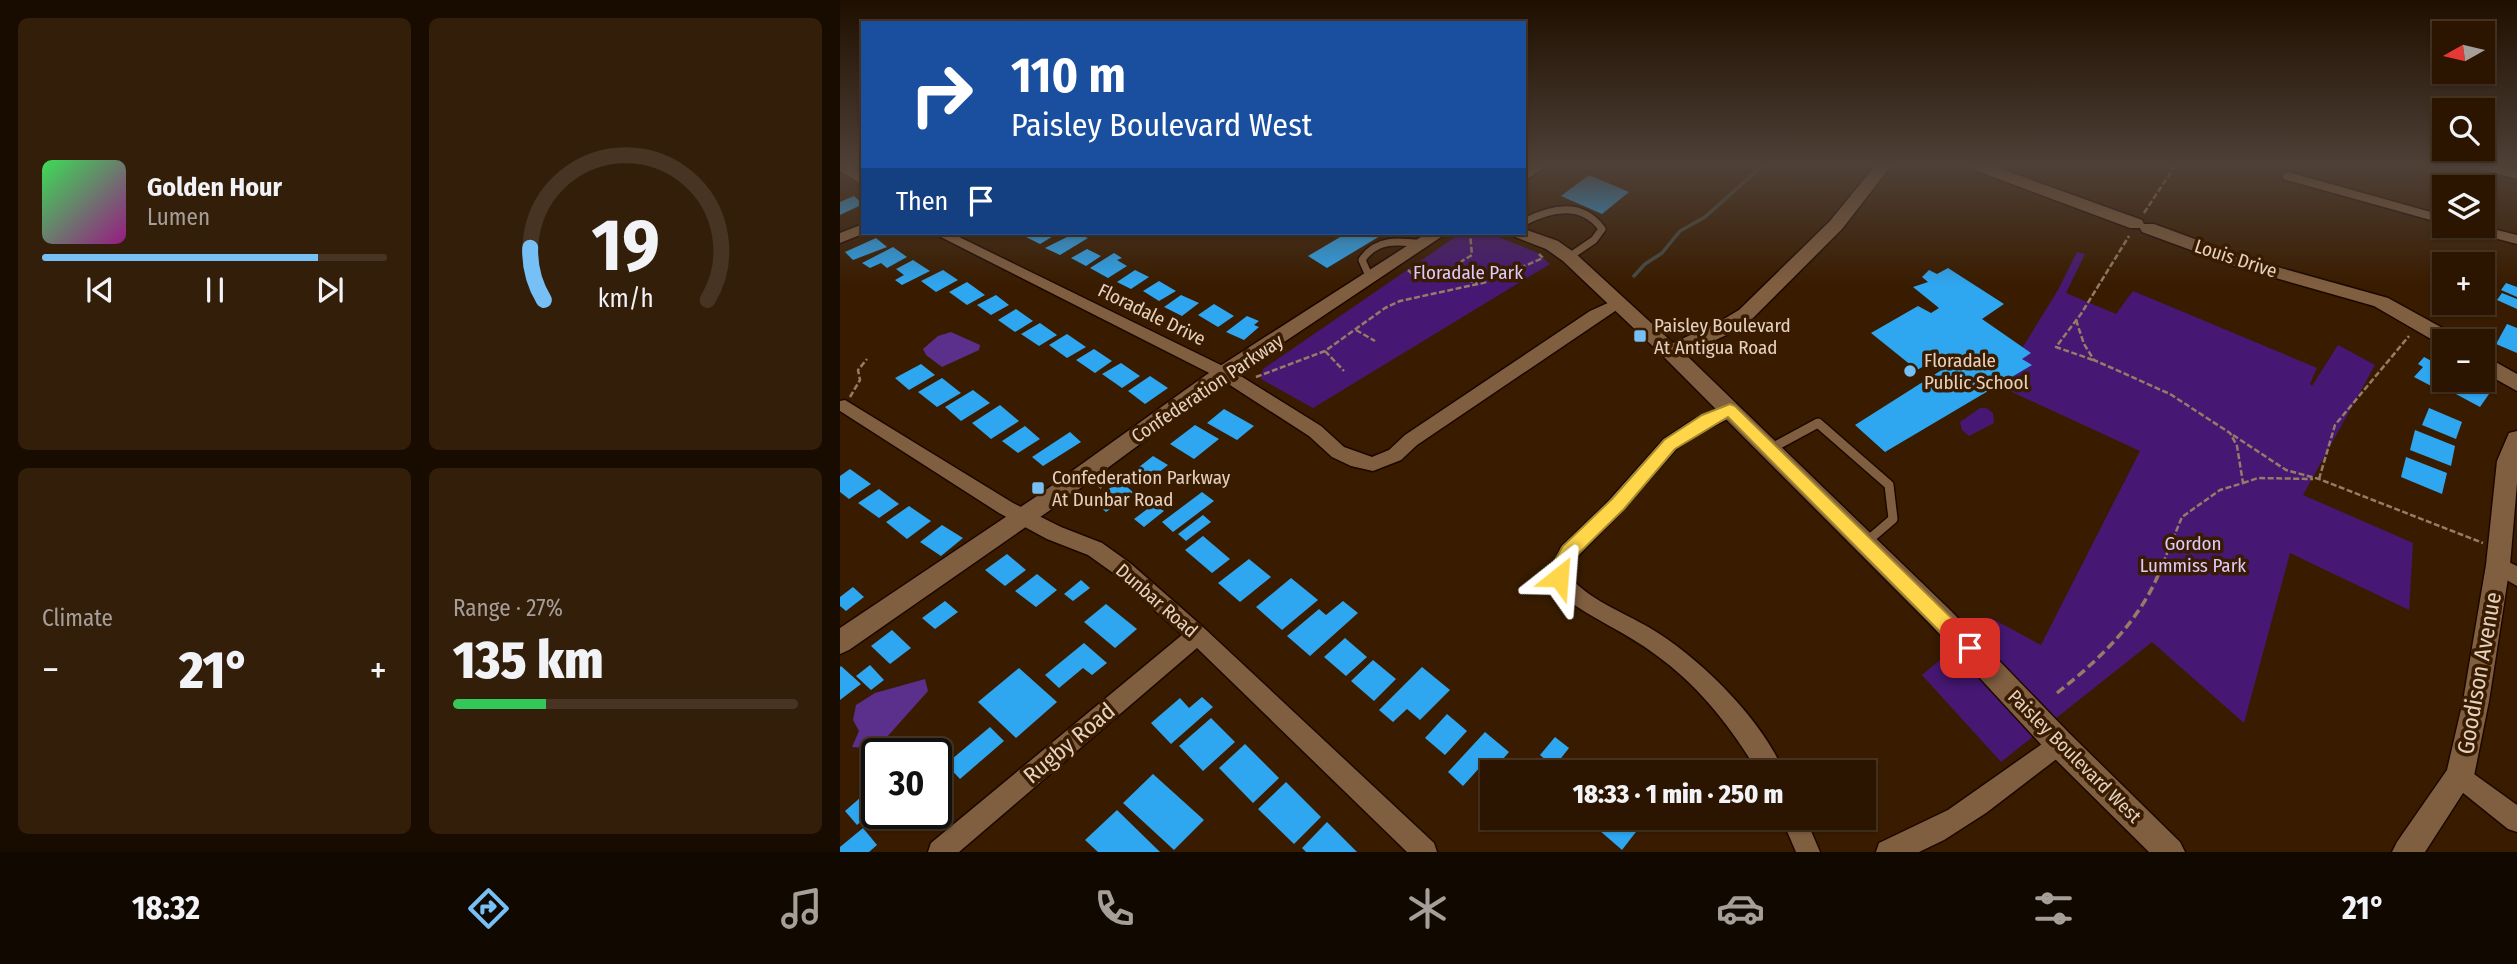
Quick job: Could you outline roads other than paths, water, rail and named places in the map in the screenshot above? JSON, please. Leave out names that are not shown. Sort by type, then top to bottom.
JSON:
[{"type":"street","points":[[1671,352],[1726,327],[1746,314],[1836,225],[1851,206]]},
{"type":"street","name":"Louis Drive","points":[[2087,206],[2243,263],[2381,302],[2432,330]]},
{"type":"street","points":[[2394,206],[2432,216]]},
{"type":"street","points":[[840,239],[861,229]]},
{"type":"street","points":[[2495,234],[2517,240]]},
{"type":"street","name":"Floradale Drive","points":[[944,235],[1232,378],[1315,430],[1338,453],[1373,464],[1395,455],[1411,440],[1596,315],[1619,303]]},
{"type":"street","name":"Confederation Parkway","points":[[840,642],[1024,516],[1213,380],[1232,378],[1370,278],[1435,235]]},
{"type":"street","name":"Paisley Boulevard West","points":[[1526,235],[1552,245],[1569,257],[1671,352],[1941,618],[2059,743],[2170,852]]},
{"type":"street","points":[[2495,370],[2517,384]]},
{"type":"street","name":"Dunbar Road","points":[[845,406],[1024,516],[1095,549],[1123,569],[1197,635],[1426,852]]},
{"type":"street","points":[[1730,410],[1708,420],[1670,444],[1618,504],[1570,551],[1561,565],[1559,577],[1564,586],[1580,598],[1656,641],[1707,685],[1742,724],[1764,760]]},
{"type":"street","name":"Goodison Avenue","points":[[2407,852],[2460,776],[2504,564],[2508,461],[2517,439]]},
{"type":"street","name":"Rugby Road","points":[[940,852],[1197,635]]},
{"type":"street","points":[[1888,852],[1917,842],[1962,817],[2059,743]]},
{"type":"street","points":[[2460,776],[2517,820]]},
{"type":"street","points":[[1799,830],[1808,852]]},
{"type":"lane","points":[[1526,221],[1543,212],[1562,208],[1591,216],[1602,229],[1569,257]]},
{"type":"lane","points":[[1370,278],[1362,260],[1367,250],[1377,244],[1389,242],[1422,244]]},
{"type":"lane","points":[[1770,449],[1818,423],[1889,485],[1894,502],[1893,519],[1864,544]]},
{"type":"waterway","points":[[1634,276],[1645,264],[1662,253],[1680,231],[1705,217],[1718,206]]},
{"type":"place","name":"Paisley Boulevard At Antigua Road","points":[[1640,336]]},
{"type":"place","name":"Floradale Public School","points":[[1910,371]]},
{"type":"place","name":"Confederation Parkway At Dunbar Road","points":[[1038,488]]},
{"type":"park label","name":"Floradale Park","points":[[1468,272]]},
{"type":"park label","name":"Gordon Lummiss Park","points":[[2193,554]]}]
